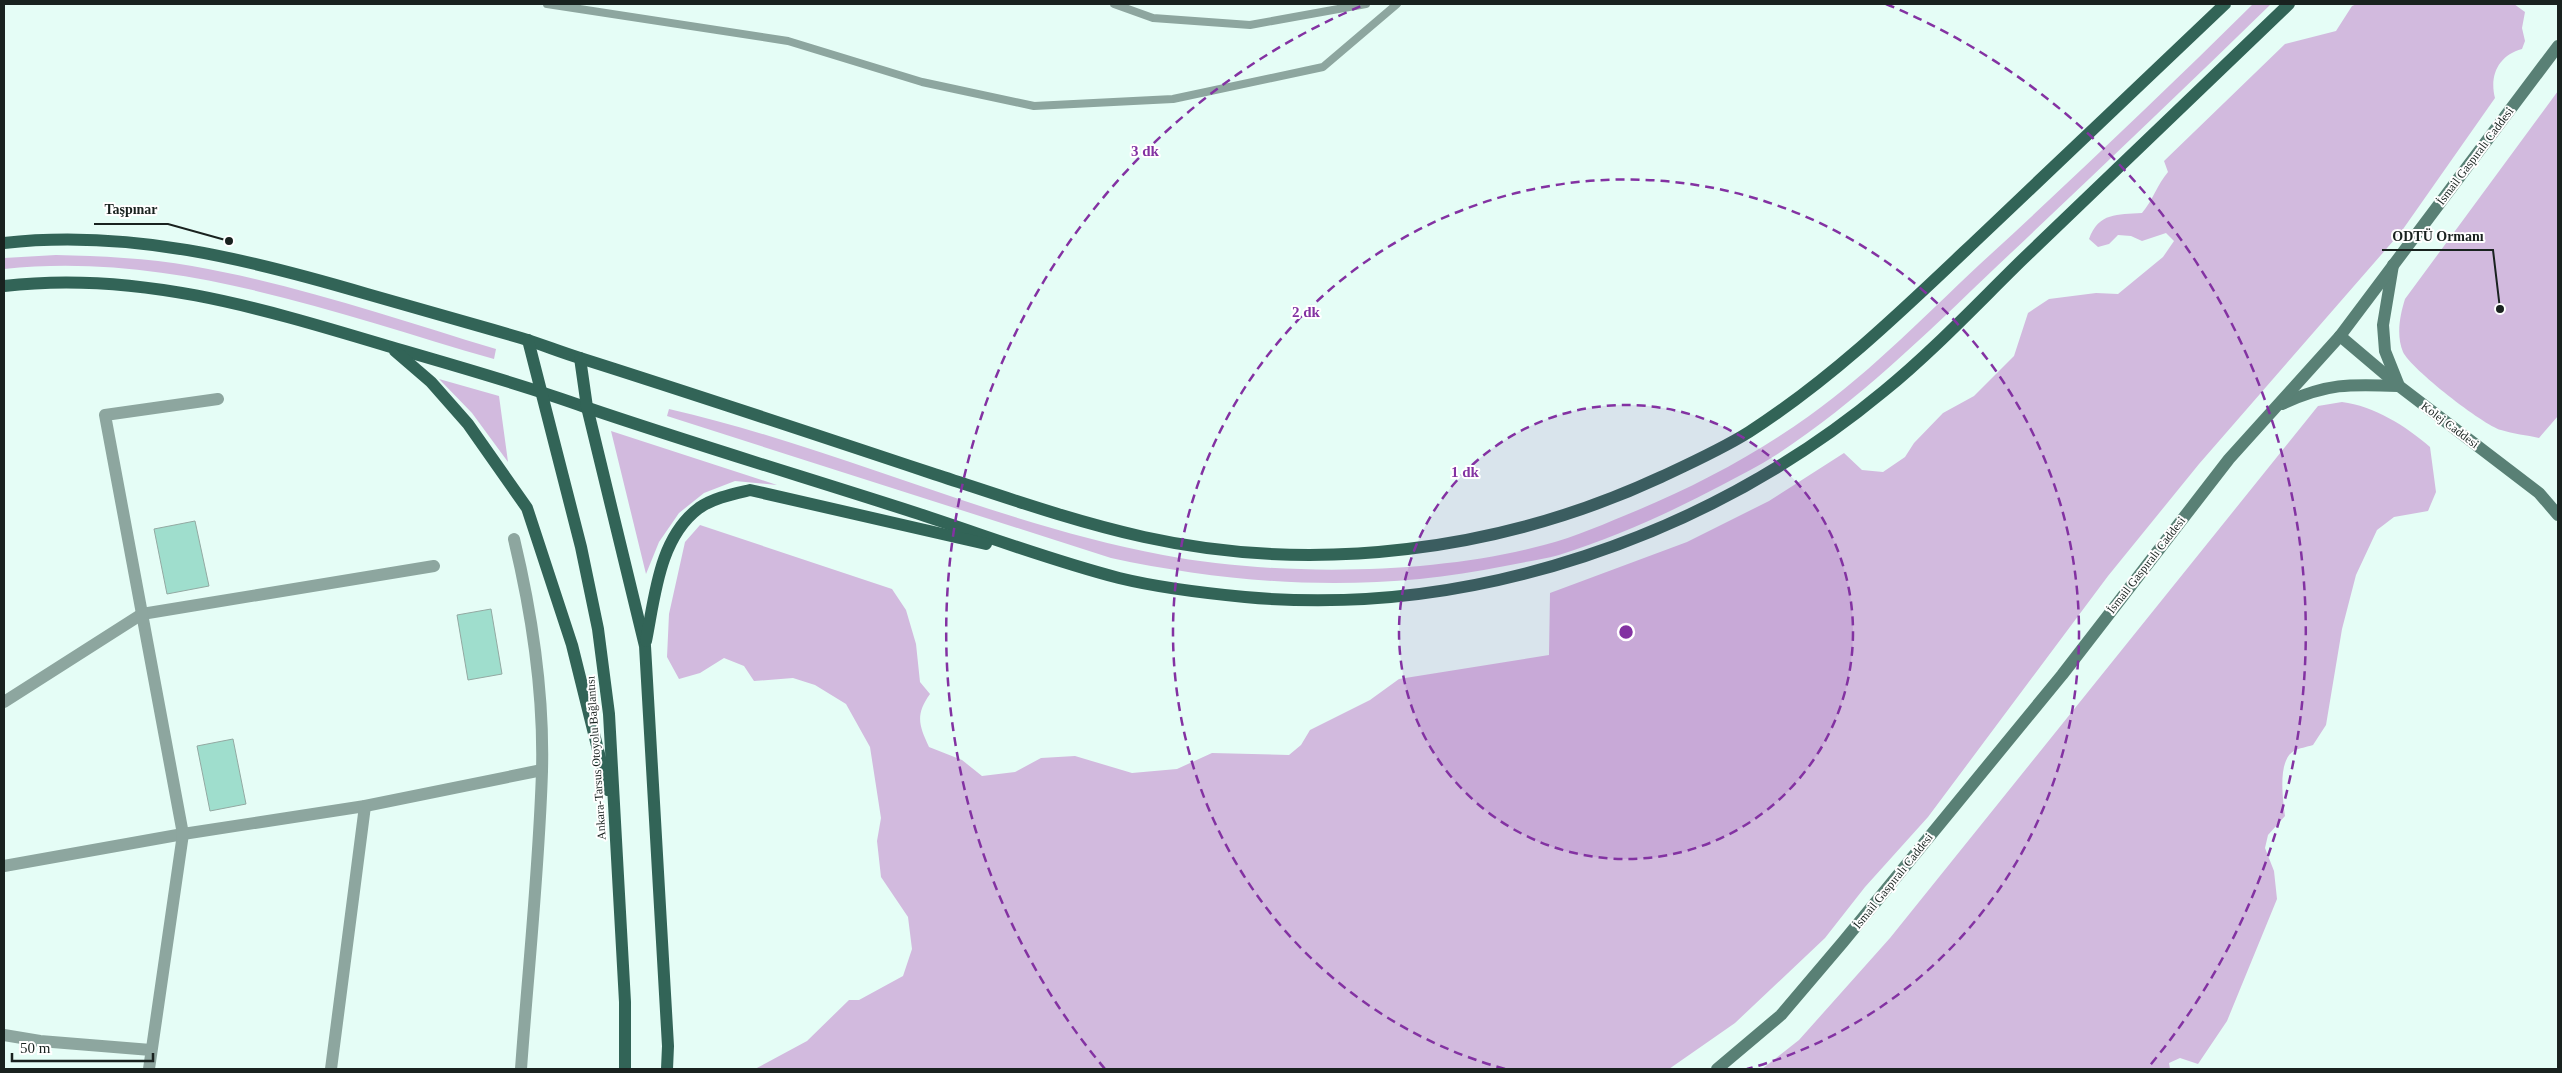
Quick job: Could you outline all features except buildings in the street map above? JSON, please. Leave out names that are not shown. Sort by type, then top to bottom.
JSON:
[{"type":"main road","points":[[4,243],[92,240],[171,246],[202,251],[295,273],[528,340],[1082,521],[1168,542],[1238,551],[1334,554],[1411,549],[1488,535],[1597,504],[1636,489],[1744,436],[1806,393],[1846,362],[1887,326],[2225,4]]},
{"type":"main road","points":[[4,286],[62,282],[112,283],[165,289],[222,300],[282,315],[542,391],[1121,578],[1246,597],[1342,599],[1399,595],[1496,580],[1607,549],[1711,504],[1812,445],[1882,393],[2289,4]]},
{"type":"main road","name":"İsmail Gaspıralı Caddesi","points":[[1717,1069],[1781,1016],[1843,942],[2062,675],[2229,459],[2340,336],[2558,46]]},
{"type":"main road","points":[[2276,407],[2311,390],[2328,387],[2350,384],[2399,386],[2385,351],[2383,325],[2393,265]]},
{"type":"main road","name":"Kolej Caddesi","points":[[2340,336],[2399,386],[2539,493],[2558,515]]},
{"type":"main road","name":"Ankara-Tarsus Otoyolu Bağlantısı","points":[[528,340],[581,547],[598,629],[609,714],[616,822],[625,1002],[625,1069]]},
{"type":"main road","points":[[392,347],[431,382],[462,416],[527,508],[572,645],[616,822]]},
{"type":"main road","points":[[580,358],[587,407],[645,646],[668,1036],[667,1069]]},
{"type":"main road","points":[[645,646],[659,572],[683,524],[700,508],[726,496],[750,490],[1073,564]]},
{"type":"street","points":[[148,1069],[183,834],[105,415],[218,399]]},
{"type":"street","points":[[514,539],[528,594],[540,700],[542,770],[521,1069]]},
{"type":"street","points":[[4,702],[142,614],[434,566]]},
{"type":"street","points":[[4,866],[183,834],[365,806],[542,770]]},
{"type":"street","points":[[331,1069],[365,806]]},
{"type":"street","points":[[4,1035],[40,1041],[151,1050]]},
{"type":"lane","points":[[547,4],[788,41],[922,82],[1034,106],[1173,99],[1323,67],[1397,4]]},
{"type":"lane","points":[[1114,4],[1153,18],[1250,25],[1366,4]]},
{"type":"shaded area","points":[[2253,4],[2271,4],[1942,319],[1862,391],[1806,435],[1770,459],[1662,515],[1559,555],[1456,575],[1357,583],[1308,583],[1209,575],[1111,558],[667,416],[669,409],[731,425],[793,443],[1038,524],[1100,541],[1206,562],[1252,567],[1299,569],[1348,570],[1396,568],[1489,557],[1544,545],[1603,525],[1697,483],[1765,445],[1833,398],[1902,338],[2123,130]]},
{"type":"shaded area","points":[[2357,4],[2514,4],[2525,12],[2522,28],[2525,41],[2522,49],[2507,56],[2498,67],[2493,81],[2495,98],[2401,232],[2199,464],[2108,576],[1928,817],[1865,887],[1825,938],[1735,1023],[1669,1069],[755,1069],[807,1041],[849,1000],[859,1000],[903,976],[912,949],[908,917],[881,877],[877,841],[881,818],[870,747],[846,704],[815,685],[793,678],[754,681],[744,666],[724,658],[700,673],[679,679],[667,657],[669,614],[685,542],[700,525],[892,589],[906,610],[916,644],[920,682],[930,694],[920,714],[921,726],[929,747],[962,760],[982,776],[1015,772],[1041,758],[1075,756],[1132,773],[1177,769],[1212,753],[1289,755],[1301,745],[1310,730],[1370,700],[1399,679],[1549,655],[1550,593],[1687,542],[1769,501],[1844,453],[1862,470],[1883,472],[1905,457],[1914,443],[1943,413],[1974,396],[2014,356],[2028,313],[2049,299],[2096,293],[2118,294],[2163,257],[2174,241],[2166,233],[2142,241],[2131,236],[2118,235],[2109,244],[2098,247],[2089,239],[2093,230],[2104,219],[2117,215],[2142,213],[2168,172],[2164,161],[2285,44],[2336,31],[2352,6]]},
{"type":"shaded area","points":[[2558,91],[2558,416],[2539,438],[2501,430],[2492,426],[2448,396],[2419,371],[2403,352],[2400,339],[2400,325],[2405,299]]},
{"type":"shaded area","points":[[56,255],[158,261],[269,282],[496,349],[494,359],[313,306],[191,277],[129,269],[67,266],[4,269],[4,258]]},
{"type":"shaded area","points":[[439,379],[499,396],[508,462],[472,413]]},
{"type":"shaded area","points":[[2342,402],[2378,412],[2411,432],[2430,447],[2436,492],[2428,511],[2394,517],[2377,530],[2356,575],[2342,629],[2326,725],[2313,745],[2294,751],[2289,756],[2283,771],[2285,816],[2268,835],[2265,848],[2274,871],[2277,899],[2227,1021],[2198,1064],[2180,1058],[2169,1063],[2170,1069],[1762,1069],[1799,1040],[1890,938],[2318,406]]},
{"type":"shaded area","points":[[611,431],[777,485],[735,481],[704,493],[679,513],[659,542],[646,574]]},
{"type":"place","name":"Taşpınar","points":[[229,241]]},
{"type":"place","name":"ODTÜ Ormanı","points":[[2500,309]]}]
